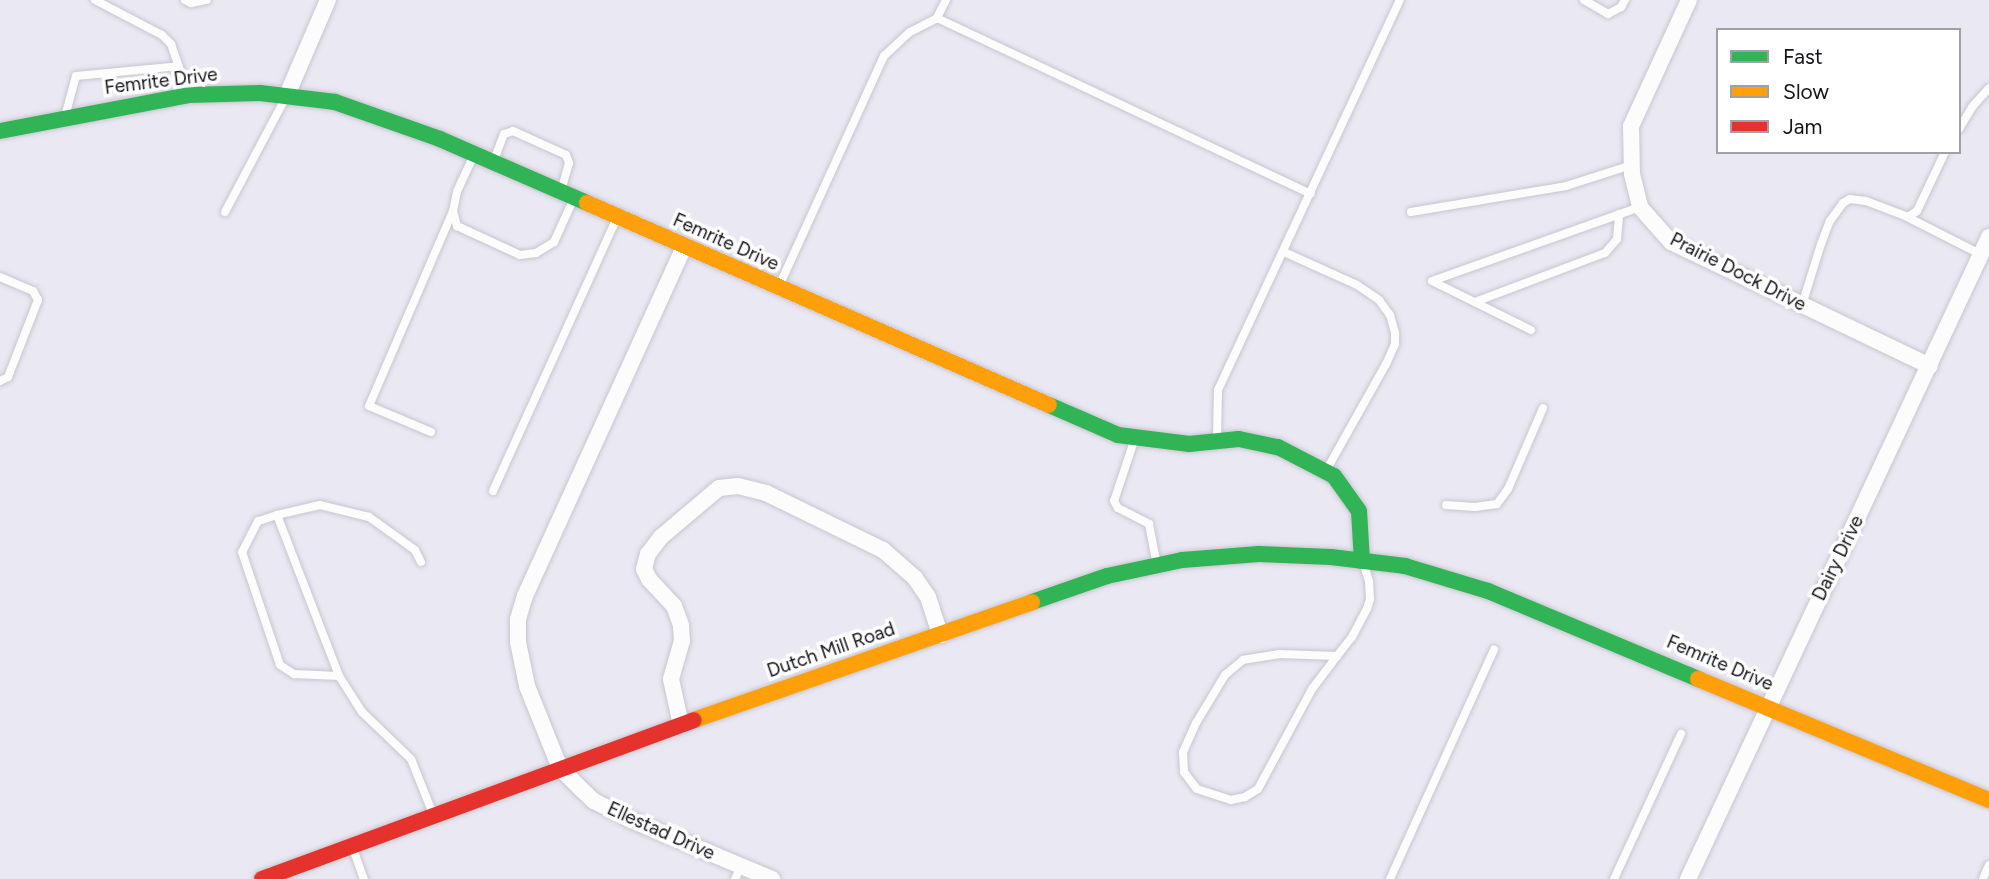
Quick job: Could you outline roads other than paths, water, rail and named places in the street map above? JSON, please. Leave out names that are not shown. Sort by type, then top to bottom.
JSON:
[{"type":"street","points":[[287,95],[328,0]]},
{"type":"street","points":[[1640,207],[1632,165],[1631,127],[1689,0]]},
{"type":"street","name":"Femrite Drive","points":[[0,131],[66,116],[189,95],[287,95],[335,102],[376,115],[493,163],[1118,435],[1189,444],[1239,439],[1278,447],[1334,476],[1359,511],[1362,561]]},
{"type":"street","name":"Prairie Dock Drive","points":[[1640,207],[1671,242],[1930,366]]},
{"type":"street","name":"Dairy Drive","points":[[1688,879],[1989,237]]},
{"type":"street","points":[[560,768],[527,686],[518,642],[518,619],[525,596],[684,247]]},
{"type":"street","points":[[681,725],[671,679],[682,641],[681,625],[674,606],[649,579],[644,569],[648,554],[661,537],[719,488],[738,485],[766,493],[883,550],[915,578],[928,597],[940,635]]},
{"type":"street","name":"Dutch Mill Road","points":[[262,879],[560,768],[1107,576],[1157,566],[1259,554],[1362,561],[1432,573]]},
{"type":"street","name":"Femrite Drive","points":[[1432,573],[1561,619],[1989,800]]},
{"type":"street","name":"Ellestad Drive","points":[[560,768],[594,801],[738,872],[772,879]]},
{"type":"lane","points":[[95,0],[162,34],[170,44],[189,95]]},
{"type":"lane","points":[[185,0],[191,3],[207,0]]},
{"type":"lane","points":[[778,288],[884,56],[909,32],[937,18],[946,0]]},
{"type":"lane","points":[[1218,442],[1218,390],[1400,0]]},
{"type":"lane","points":[[1584,0],[1608,13],[1621,7],[1625,0]]},
{"type":"lane","points":[[937,18],[1311,194]]},
{"type":"lane","points":[[66,116],[76,76],[179,66]]},
{"type":"lane","points":[[1961,126],[1972,107],[1989,88]]},
{"type":"lane","points":[[226,212],[287,95]]},
{"type":"lane","points":[[453,211],[457,226],[520,255],[536,253],[554,242],[567,195],[569,163],[566,155],[513,131],[504,134],[493,163]]},
{"type":"lane","points":[[1907,217],[1917,211],[1944,154]]},
{"type":"lane","points":[[430,432],[369,406],[453,211],[457,192],[474,155]]},
{"type":"lane","points":[[1411,212],[1566,186],[1632,165]]},
{"type":"lane","points":[[1802,305],[1830,220],[1843,203],[1850,199],[1866,201],[1907,217],[1980,254]]},
{"type":"lane","points":[[1531,330],[1432,281],[1640,207]]},
{"type":"lane","points":[[1475,302],[1605,253],[1616,239],[1619,214]]},
{"type":"lane","points":[[493,491],[617,218]]},
{"type":"lane","points":[[1284,252],[1357,285],[1379,300],[1390,315],[1395,333],[1395,344],[1386,365],[1325,471]]},
{"type":"lane","points":[[0,277],[33,291],[38,300],[8,377],[0,381]]},
{"type":"lane","points":[[1446,505],[1475,507],[1497,504],[1508,489],[1543,408]]},
{"type":"lane","points":[[1135,438],[1114,500],[1118,508],[1149,524],[1157,566]]},
{"type":"lane","points":[[339,676],[294,674],[280,665],[242,552],[258,521],[320,505],[369,517],[415,550],[421,562]]},
{"type":"lane","points":[[277,515],[339,676],[362,712],[411,759],[433,814]]},
{"type":"lane","points":[[1337,656],[1280,654],[1243,660],[1225,675],[1196,723],[1183,752],[1184,772],[1197,789],[1231,800],[1245,797],[1258,789],[1312,689],[1352,637],[1370,599],[1369,581],[1362,561]]},
{"type":"lane","points":[[1390,879],[1494,650]]},
{"type":"lane","points":[[1614,879],[1681,734]]},
{"type":"lane","points":[[352,844],[364,879]]},
{"type":"lane","points":[[1983,879],[1989,865]]}]
